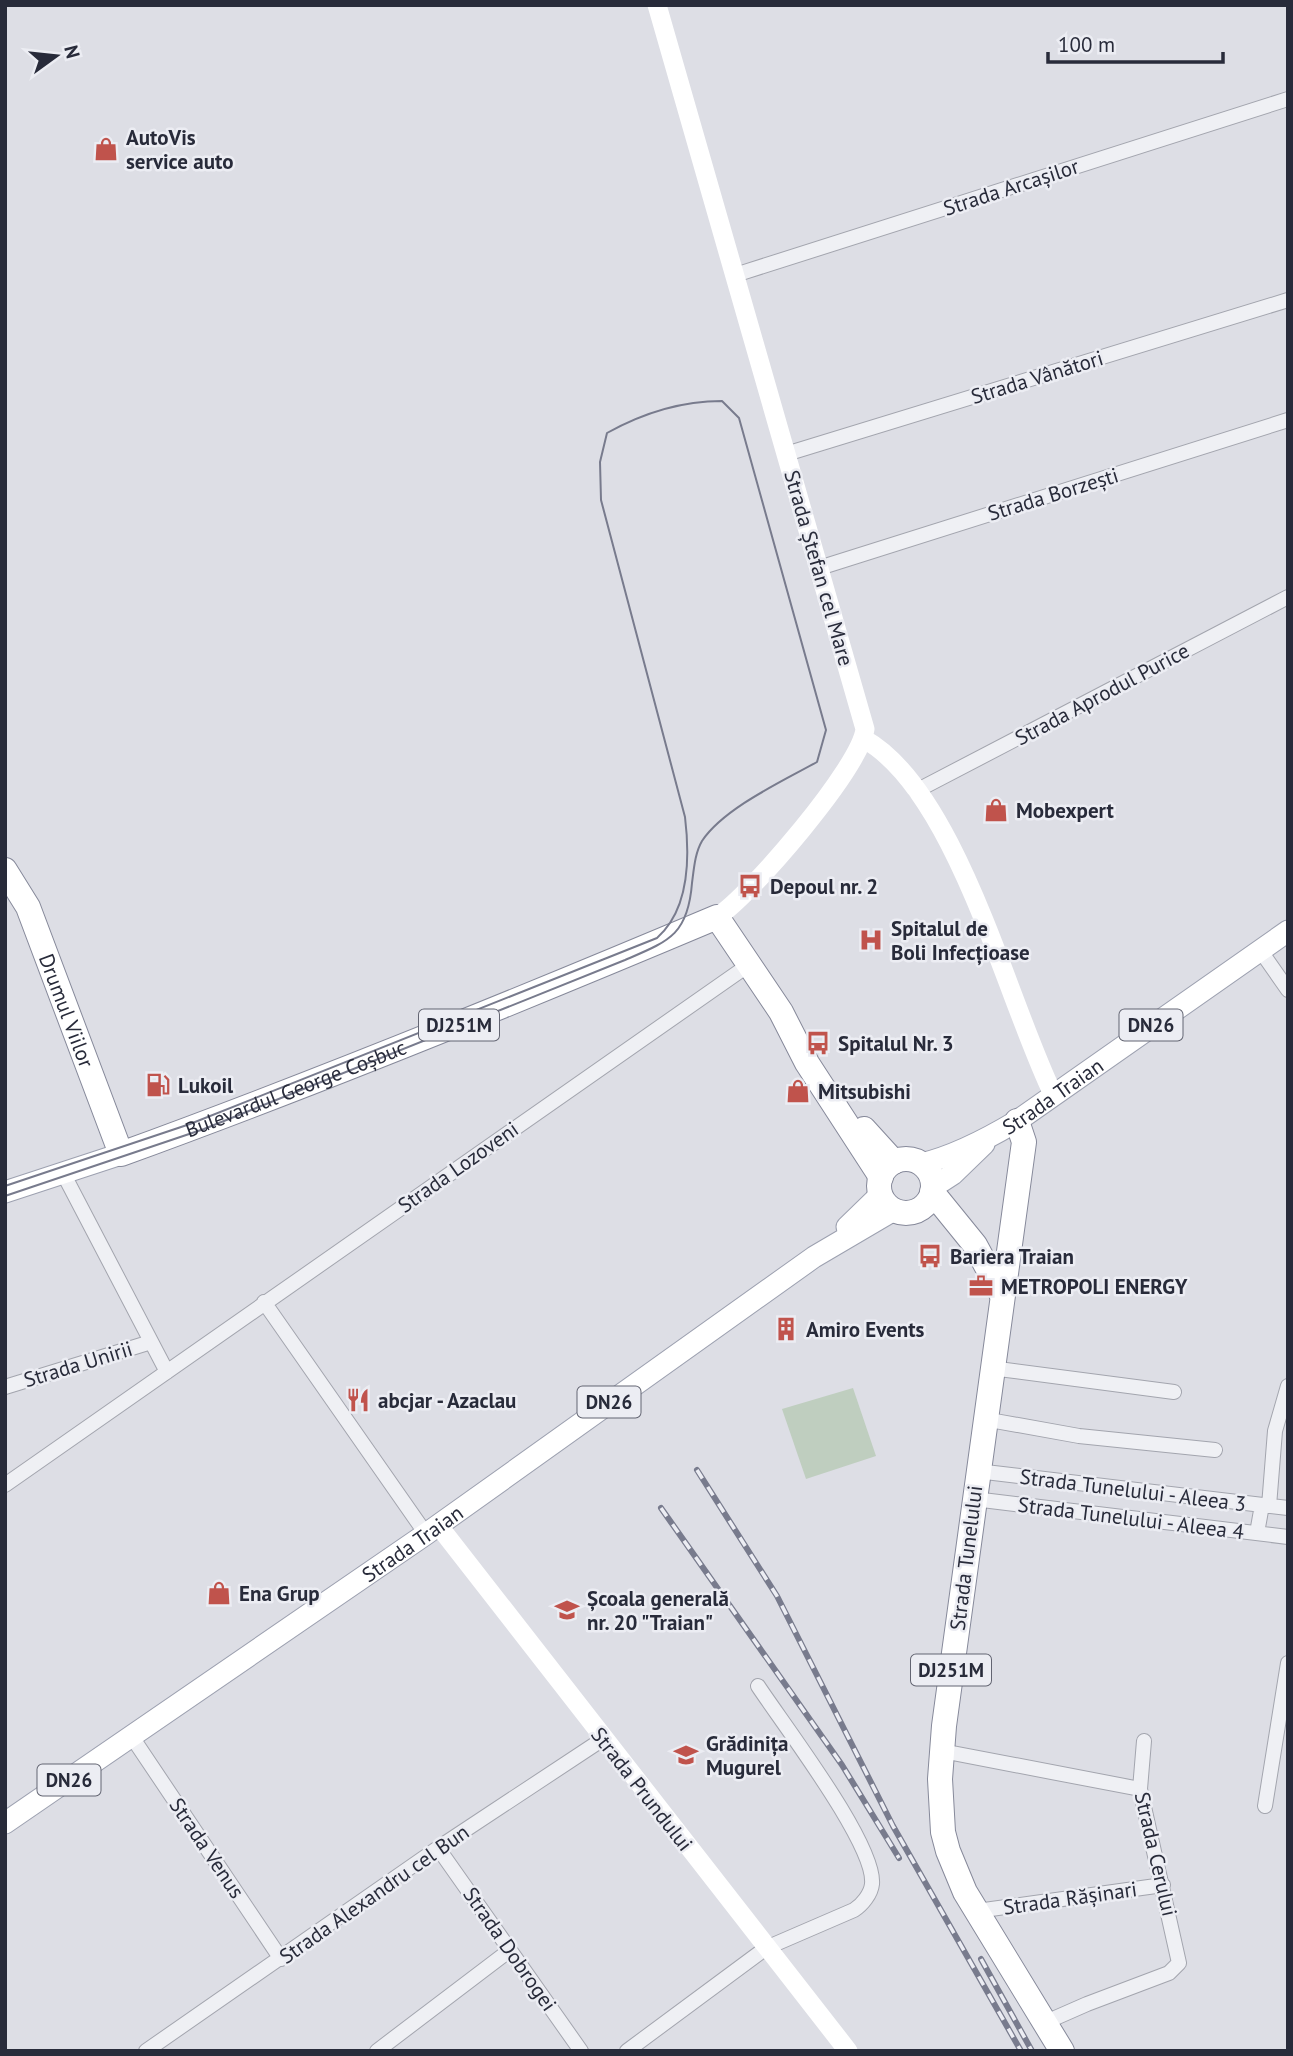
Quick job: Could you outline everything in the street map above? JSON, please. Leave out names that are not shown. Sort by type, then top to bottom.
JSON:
[{"type":"highway","name":"Drumul Viilor","points":[[5,870],[28,907],[121,1154]]},
{"type":"highway","points":[[717,916],[870,1137],[887,1186],[908,1213],[928,1196],[932,1178],[921,1164]]},
{"type":"highway","name":"Bulevardul George Coșbuc","points":[[121,1154],[199,1127],[496,1010],[717,916]]},
{"type":"highway","name":"DJ251M","points":[[1001,1293],[1024,1142],[1017,1121]]},
{"type":"highway","name":"DN26","points":[[887,1186],[908,1159],[921,1164]]},
{"type":"highway","points":[[928,1196],[951,1217],[985,1260],[1001,1293]]},
{"type":"highway","name":"Strada Tunelului","points":[[1001,1293],[942,1751],[940,1779],[943,1832],[956,1873],[1062,2051]]},
{"type":"main road","name":"Strada Traian","points":[[921,1164],[940,1160],[989,1138],[1017,1121],[1288,931]]},
{"type":"main road","name":"Strada Traian","points":[[928,1196],[975,1156],[989,1138]]},
{"type":"main road","name":"Bulevardul George Coșbuc","points":[[5,1192],[121,1154]]},
{"type":"main road","name":"Strada Traian","points":[[5,1823],[432,1530],[814,1257],[887,1186]]},
{"type":"street","name":"Strada Ștefan cel Mare","points":[[657,5],[862,713],[864,739]]},
{"type":"street","name":"Strada Arcașilor","points":[[735,275],[1288,99]]},
{"type":"street","name":"Strada Vânători","points":[[786,454],[1288,300]]},
{"type":"street","name":"Strada Borzești","points":[[819,568],[1288,420]]},
{"type":"street","name":"Strada Aprodul Purice","points":[[916,791],[1288,597]]},
{"type":"street","points":[[864,739],[889,755],[916,791],[967,881],[1030,1044],[1053,1094]]},
{"type":"street","name":"Bulevardul George Coșbuc","points":[[717,916],[738,900],[809,819],[848,768],[864,739]]},
{"type":"street","points":[[1260,950],[1288,990]]},
{"type":"street","name":"Strada Lozoveni","points":[[5,1485],[750,964]]},
{"type":"street","points":[[63,1173],[167,1372]]},
{"type":"street","name":"Strada Prundului","points":[[264,1302],[432,1530],[603,1740],[848,2051]]},
{"type":"street","name":"Strada Unirii","points":[[5,1387],[151,1342]]},
{"type":"street","points":[[991,1368],[1174,1392]]},
{"type":"street","points":[[1257,1533],[1266,1506],[1275,1431],[1288,1386]]},
{"type":"street","points":[[984,1419],[1079,1436],[1215,1451]]},
{"type":"street","name":"Strada Tunelului - Aleea 3","points":[[977,1471],[1288,1508]]},
{"type":"street","name":"Strada Tunelului - Aleea 4","points":[[974,1499],[1288,1537]]},
{"type":"street","points":[[1265,1806],[1288,1662]]},
{"type":"street","points":[[627,2051],[766,1948],[854,1910],[862,1904],[872,1886],[870,1863],[855,1833],[758,1686]]},
{"type":"street","name":"Strada Venus","points":[[132,1737],[281,1959]]},
{"type":"street","name":"Strada Alexandru cel Bun","points":[[146,2051],[439,1848],[603,1740]]},
{"type":"street","name":"Strada Cerului","points":[[1046,2022],[1177,1967],[1179,1956],[1140,1789],[1144,1741]]},
{"type":"street","points":[[942,1751],[1140,1789]]},
{"type":"street","name":"Strada Dobrogei","points":[[439,1848],[581,2051]]},
{"type":"street","name":"Strada Rășinari","points":[[977,1911],[1163,1885]]},
{"type":"street","points":[[377,2051],[510,1950]]},
{"type":"green space","points":[[853,1388],[876,1456],[806,1479],[782,1409]]},
{"type":"tram line","points":[[5,1186],[190,1124],[657,938],[668,926],[682,898],[685,882],[685,817],[601,500],[600,462],[607,433],[648,414],[691,403],[722,401],[739,418],[826,730],[817,762],[724,817],[702,841],[695,861],[686,914],[674,934],[625,960],[204,1129],[5,1196]]},
{"type":"railway","points":[[697,1470],[777,1596],[893,1826],[1021,2051]]},
{"type":"railway","points":[[661,1508],[842,1765],[899,1858]]},
{"type":"railway","points":[[981,1959],[1032,2051]]},
{"type":"place","name":"AutoVis service auto","points":[[106,149]]},
{"type":"place","name":"Mobexpert","points":[[996,810]]},
{"type":"place","name":"Depoul nr. 2","points":[[750,886]]},
{"type":"place","name":"Spitalul de Boli Infecțioase","points":[[871,940]]},
{"type":"place","name":"Spitalul Nr. 3","points":[[818,1043]]},
{"type":"place","name":"Lukoil","points":[[158,1085]]},
{"type":"place","name":"Mitsubishi","points":[[798,1091]]},
{"type":"place","name":"Bariera Traian","points":[[930,1256]]},
{"type":"place","name":"METROPOLI ENERGY","points":[[981,1286]]},
{"type":"place","name":"Amiro Events","points":[[786,1329]]},
{"type":"place","name":"abcjar - Azaclau","points":[[358,1400]]},
{"type":"place","name":"Ena Grup","points":[[219,1593]]},
{"type":"place","name":"Școala generală nr. 20 \"Traian\"","points":[[567,1610]]},
{"type":"place","name":"Grădinița Mugurel","points":[[686,1755]]}]
